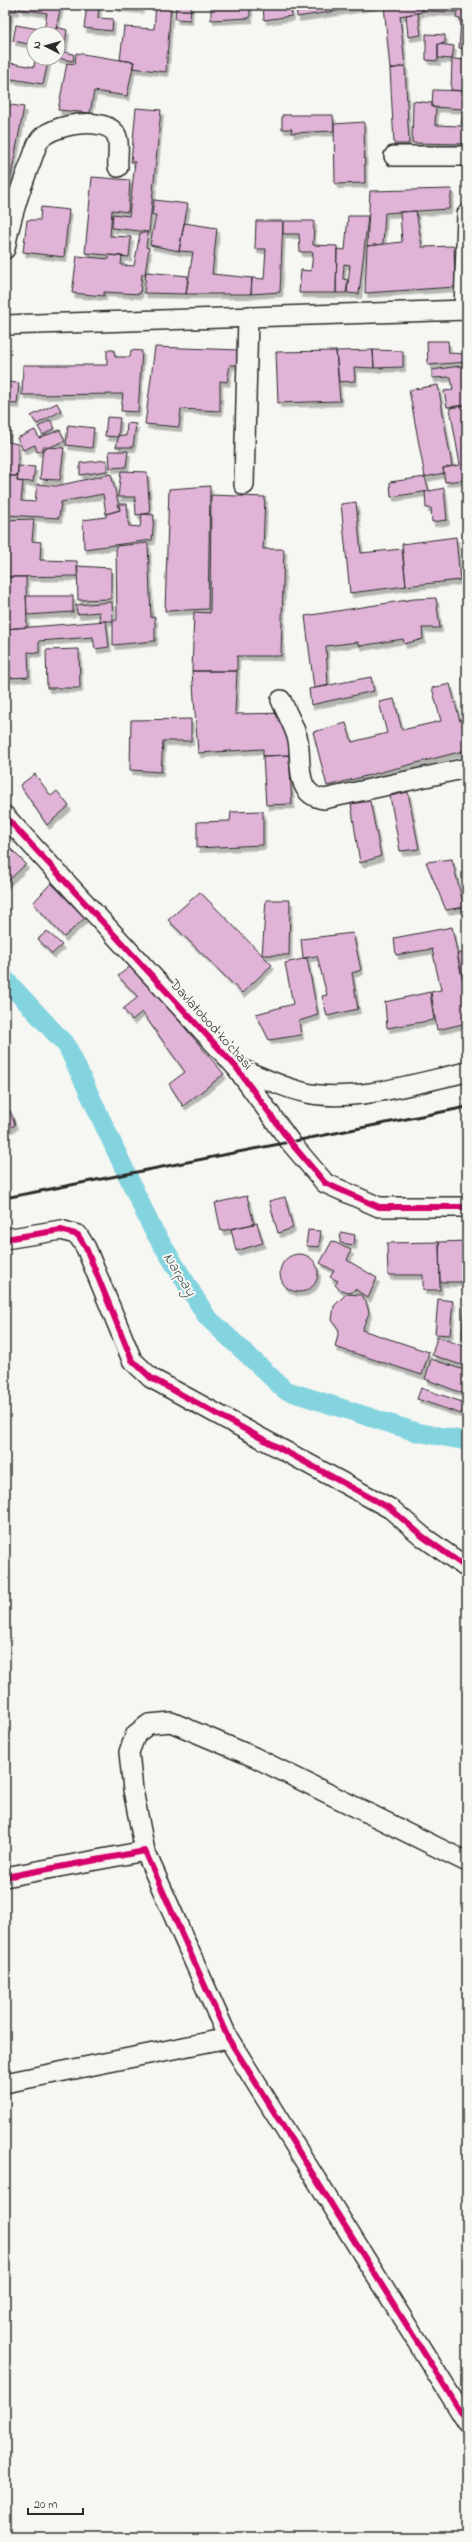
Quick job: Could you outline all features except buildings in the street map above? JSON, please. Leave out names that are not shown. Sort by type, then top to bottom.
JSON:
[{"type":"street","points":[[5,249],[20,192],[39,141],[51,130],[66,125],[94,124],[111,129],[117,137],[118,168]]},
{"type":"street","points":[[394,156],[467,156]]},
{"type":"street","points":[[5,325],[466,310],[467,214]]},
{"type":"street","points":[[244,485],[248,316]]},
{"type":"street","points":[[281,700],[298,739],[301,776],[306,791],[313,797],[324,798],[467,768]]},
{"type":"street","name":"Davlatobod ko'chasi","points":[[5,816],[236,1067],[291,1143],[325,1183],[379,1207],[467,1207]]},
{"type":"street","points":[[236,1067],[299,1092],[329,1096],[370,1092],[467,1072]]},
{"type":"street","points":[[5,1239],[61,1230],[78,1235],[86,1248],[132,1360],[151,1378],[391,1509],[422,1536],[467,1568]]},
{"type":"street","points":[[467,1862],[254,1757],[171,1722],[149,1724],[136,1734],[129,1752],[133,1790],[145,1851],[228,2038],[467,2422]]},
{"type":"street","points":[[5,1877],[145,1851]]},
{"type":"street","points":[[5,2083],[228,2038]]},
{"type":"waterway","name":"Narpay","points":[[5,979],[67,1046],[152,1228],[207,1317],[285,1390],[416,1432],[467,1441]]},
{"type":"railway","points":[[5,1198],[467,1107]]},
{"type":"cycle path","points":[[5,816],[236,1067],[291,1143],[325,1183],[379,1207],[467,1207]]},
{"type":"cycle path","points":[[5,1239],[61,1230],[78,1235],[86,1248],[132,1360],[151,1378],[391,1509],[422,1536],[467,1568]]},
{"type":"cycle path","points":[[5,1877],[145,1851],[228,2038],[467,2422]]}]
